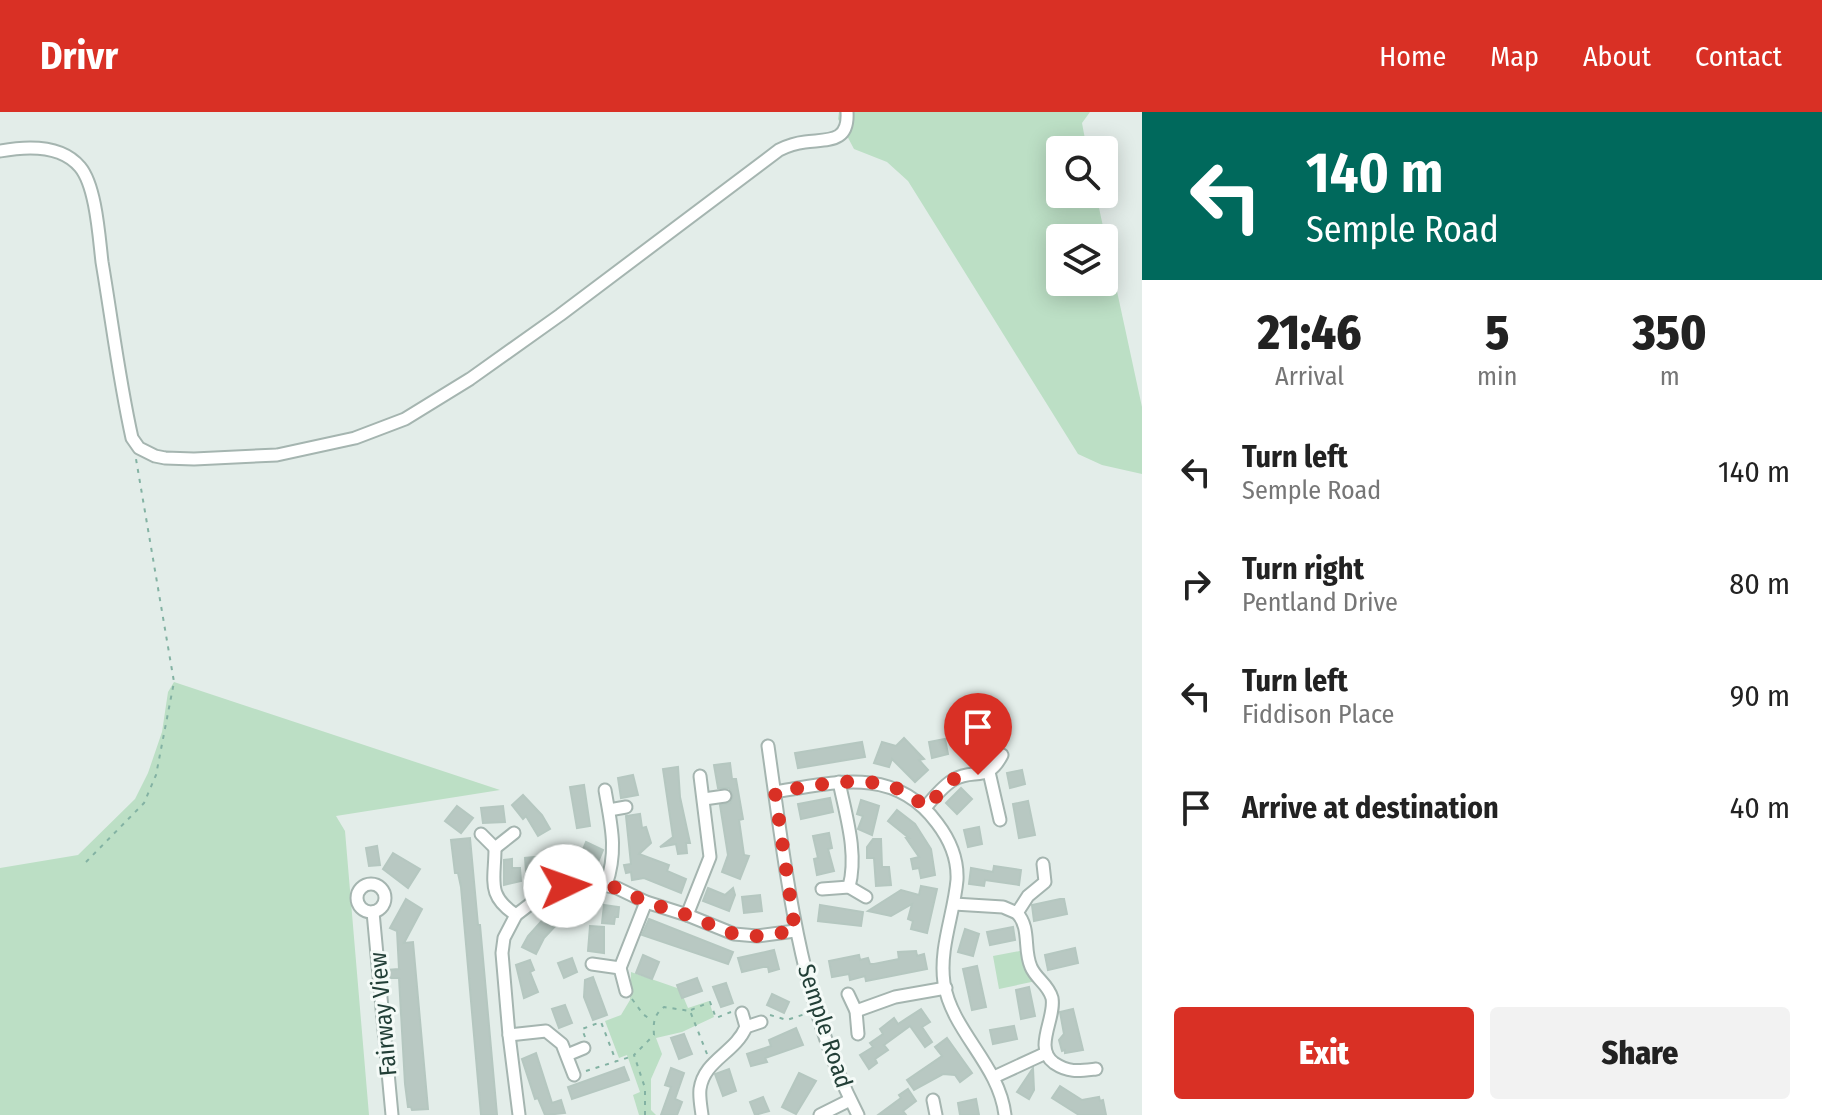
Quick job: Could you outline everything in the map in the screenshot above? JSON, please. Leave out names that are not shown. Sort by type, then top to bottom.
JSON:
[{"type":"street","points":[[0,151],[25,147],[54,151],[71,159],[86,176],[134,442],[150,454],[194,459],[277,455],[355,438],[405,419],[470,379],[560,315],[779,150],[804,142],[833,139],[843,134],[847,112]]},
{"type":"street","name":"Semple Road","points":[[768,746],[795,931],[819,1024],[858,1115]]},
{"type":"street","points":[[925,808],[955,778],[989,772],[1002,755]]},
{"type":"street","points":[[989,772],[1000,820]]},
{"type":"street","points":[[687,915],[710,857],[700,776]]},
{"type":"street","points":[[775,792],[839,782],[862,781],[882,785],[903,792],[925,808],[950,841],[957,875],[943,956],[946,988],[955,1015],[994,1077],[1005,1115]]},
{"type":"street","points":[[839,782],[854,869],[849,887]]},
{"type":"street","points":[[605,790],[614,846],[606,885]]},
{"type":"street","points":[[704,799],[725,796]]},
{"type":"street","points":[[609,810],[626,807]]},
{"type":"street","points":[[495,848],[514,833]]},
{"type":"street","points":[[481,834],[495,848],[494,895],[501,905],[516,915]]},
{"type":"street","points":[[1017,913],[1028,896],[1045,882],[1043,864]]},
{"type":"street","points":[[519,1115],[502,953],[504,938],[516,915],[551,892],[589,882],[606,885],[734,934],[757,936],[795,931]]},
{"type":"street","points":[[822,889],[849,887],[866,897]]},
{"type":"street","points":[[626,991],[620,968],[646,902]]},
{"type":"street","points":[[954,904],[1003,907],[1017,913],[1025,928],[1032,971],[1045,983],[1052,997],[1046,1053],[1051,1061],[1072,1072],[1096,1069]]},
{"type":"street","name":"Fairway View","points":[[373,912],[392,1115]]},
{"type":"street","points":[[592,964],[620,968]]},
{"type":"street","points":[[856,1011],[895,997],[946,988]]},
{"type":"street","points":[[848,994],[856,1011],[858,1034]]},
{"type":"street","points":[[702,1115],[700,1089],[710,1065],[734,1048],[741,1020],[764,1021]]},
{"type":"street","points":[[509,1035],[546,1031],[562,1044],[574,1075]]},
{"type":"street","points":[[567,1055],[584,1048]]},
{"type":"street","points":[[994,1077],[1046,1053]]},
{"type":"street","points":[[820,1115],[850,1100]]},
{"type":"street","points":[[933,1100],[936,1115]]},
{"type":"path","points":[[86,862],[144,803],[156,775],[174,682],[134,442]]},
{"type":"path","points":[[626,991],[643,1014],[653,1021]]},
{"type":"path","points":[[574,1075],[634,1055],[654,1035],[653,1021],[657,1012],[664,1007],[690,1011],[710,1002],[716,1018],[734,1011],[741,1020]]},
{"type":"path","points":[[690,1011],[709,1058],[715,1053]]},
{"type":"path","points":[[764,1021],[766,1016],[773,1014],[787,1020],[806,1014]]},
{"type":"path","points":[[584,1048],[587,1047],[582,1029],[601,1022],[616,1061]]},
{"type":"path","points":[[634,1055],[645,1088],[645,1115]]},
{"type":"green space","points":[[839,112],[1090,112],[1082,123],[1084,136],[1046,136],[1046,208],[1099,208],[1102,224],[1046,224],[1046,296],[1118,296],[1142,407],[1142,474],[1102,465],[1078,454],[908,181],[887,162],[854,149],[838,119]]},
{"type":"green space","points":[[174,682],[500,790],[336,816],[345,831],[369,1115],[0,1115],[0,868],[78,855],[135,799],[162,732],[168,692]]},
{"type":"green space","points":[[1020,951],[1026,972],[1036,981],[999,989],[993,956]]},
{"type":"green space","points":[[631,972],[680,989],[688,1008],[709,1001],[714,1017],[682,1032],[656,1038],[662,1054],[651,1079],[651,1110],[656,1115],[639,1115],[633,1095],[640,1092],[627,1055],[619,1058],[605,1021],[621,1015],[630,1000]]},
{"type":"building","points":[[978,722],[984,753],[969,756],[963,724]]},
{"type":"building","points":[[904,738],[924,759],[919,760],[928,770],[915,782],[892,759],[889,767],[874,763],[882,742],[896,746]]},
{"type":"building","points":[[945,739],[948,754],[932,758],[929,742]]},
{"type":"building","points":[[862,742],[865,757],[798,768],[795,753]]},
{"type":"building","points":[[730,763],[743,819],[739,820],[744,855],[749,856],[740,879],[722,872],[728,855],[720,805],[730,803],[733,796],[729,788],[718,788],[714,765]]},
{"type":"building","points":[[678,767],[680,797],[690,843],[686,843],[687,853],[678,854],[676,844],[660,847],[673,837],[663,769]]},
{"type":"building","points":[[1022,770],[1025,784],[1010,788],[1007,773]]},
{"type":"building","points":[[633,775],[638,795],[621,798],[618,778]]},
{"type":"building","points":[[584,785],[590,826],[577,828],[570,787]]},
{"type":"building","points":[[961,788],[972,799],[957,814],[946,803]]},
{"type":"building","points":[[523,795],[542,815],[550,829],[538,836],[526,816],[523,819],[512,805]]},
{"type":"building","points":[[830,798],[833,812],[801,819],[798,804]]},
{"type":"building","points":[[861,800],[879,806],[872,835],[858,829],[863,816],[857,814]]},
{"type":"building","points":[[1028,801],[1035,835],[1019,838],[1013,804]]},
{"type":"building","points":[[457,806],[473,818],[461,833],[445,821]]},
{"type":"building","points":[[503,806],[505,822],[483,823],[481,808]]},
{"type":"building","points":[[897,810],[915,824],[931,849],[935,875],[921,878],[919,868],[913,869],[911,859],[919,857],[906,838],[909,838],[888,821]]},
{"type":"building","points":[[640,814],[642,828],[646,827],[651,843],[639,854],[669,865],[667,871],[686,879],[681,893],[644,878],[632,880],[631,872],[626,873],[624,865],[631,864],[626,816]]},
{"type":"building","points":[[979,827],[982,844],[968,847],[964,830]]},
{"type":"building","points":[[829,833],[832,848],[828,849],[834,871],[817,875],[814,859],[818,858],[813,836]]},
{"type":"building","points":[[470,838],[497,1115],[481,1115],[461,887],[458,873],[455,873],[451,840]]},
{"type":"building","points":[[873,839],[881,839],[882,867],[889,867],[891,885],[876,886],[874,858],[867,858],[867,847]]},
{"type":"building","points":[[586,842],[603,850],[598,862],[591,858],[588,863],[579,859]]},
{"type":"building","points":[[377,846],[380,865],[369,866],[366,848]]},
{"type":"building","points":[[570,848],[571,862],[553,863],[552,850]]},
{"type":"building","points":[[393,853],[420,869],[408,888],[383,869]]},
{"type":"building","points":[[543,857],[544,870],[526,872],[525,858]]},
{"type":"building","points":[[512,859],[512,868],[520,868],[521,881],[504,885],[504,860]]},
{"type":"building","points":[[994,866],[1021,870],[1019,885],[985,880],[984,886],[969,884],[971,868],[993,872]]},
{"type":"building","points":[[921,886],[937,889],[927,933],[911,929],[913,921],[908,919],[912,904],[891,916],[868,911],[901,890],[919,895]]},
{"type":"building","points":[[708,888],[725,895],[733,888],[735,895],[729,911],[703,901]]},
{"type":"building","points":[[760,895],[762,911],[744,913],[742,897]]},
{"type":"building","points":[[406,899],[422,909],[404,943],[413,942],[428,1109],[412,1110],[408,1107],[399,978],[388,978],[387,970],[399,969],[397,931],[390,928]]},
{"type":"building","points":[[1064,899],[1067,914],[1034,921],[1032,905]]},
{"type":"building","points":[[577,900],[583,921],[569,925],[563,904]]},
{"type":"building","points":[[604,905],[619,907],[614,924],[602,923]]},
{"type":"building","points":[[820,905],[863,912],[861,926],[818,921]]},
{"type":"building","points":[[548,914],[558,923],[544,938],[536,954],[522,947],[528,936]]},
{"type":"building","points":[[649,919],[733,952],[728,964],[642,935]]},
{"type":"building","points":[[590,926],[604,927],[604,953],[588,951]]},
{"type":"building","points":[[1013,927],[1015,940],[990,945],[987,932]]},
{"type":"building","points":[[965,929],[979,934],[973,956],[958,952]]},
{"type":"building","points":[[1075,948],[1078,963],[1048,970],[1045,955]]},
{"type":"building","points":[[774,950],[779,969],[769,972],[768,967],[763,967],[742,972],[738,958]]},
{"type":"building","points":[[916,951],[917,956],[924,954],[927,969],[866,981],[865,976],[850,980],[849,974],[832,977],[829,961],[859,955],[860,960],[868,958],[870,964],[874,964],[899,959],[898,952]]},
{"type":"building","points":[[643,955],[659,962],[652,979],[636,973]]},
{"type":"building","points":[[572,958],[577,972],[564,978],[558,963]]},
{"type":"building","points":[[530,960],[534,970],[530,972],[538,992],[524,998],[516,965]]},
{"type":"building","points":[[977,966],[986,1007],[972,1010],[963,969]]},
{"type":"building","points":[[593,977],[607,1015],[593,1020],[584,997],[585,980]]},
{"type":"building","points":[[697,978],[702,991],[682,998],[677,985]]},
{"type":"building","points":[[726,983],[733,1003],[721,1007],[713,987]]},
{"type":"building","points":[[1029,987],[1035,1016],[1021,1019],[1016,990]]},
{"type":"building","points":[[772,994],[789,1002],[784,1013],[767,1005]]},
{"type":"building","points":[[565,1005],[572,1023],[559,1028],[552,1009]]},
{"type":"building","points":[[921,1009],[930,1022],[922,1027],[932,1042],[925,1047],[910,1026],[884,1045],[888,1050],[875,1059],[877,1063],[869,1069],[860,1055],[873,1047],[870,1043],[883,1034],[880,1029],[894,1018],[898,1024]]},
{"type":"building","points":[[1073,1009],[1083,1050],[1065,1053],[1059,1040],[1064,1034],[1060,1012]]},
{"type":"building","points":[[1014,1026],[1017,1039],[993,1044],[990,1030]]},
{"type":"building","points":[[796,1028],[803,1045],[751,1066],[747,1054],[771,1046],[769,1040]]},
{"type":"building","points":[[684,1034],[692,1054],[679,1059],[671,1038]]},
{"type":"building","points":[[947,1038],[972,1073],[960,1082],[955,1075],[943,1074],[914,1090],[907,1080],[942,1056],[935,1047]]},
{"type":"building","points":[[536,1053],[552,1103],[561,1100],[565,1113],[545,1115],[538,1098],[535,1099],[522,1059]]},
{"type":"building","points":[[624,1067],[629,1080],[572,1099],[568,1087]]},
{"type":"building","points":[[671,1068],[684,1073],[675,1099],[682,1102],[677,1115],[661,1115],[671,1087],[665,1085]]},
{"type":"building","points":[[1033,1068],[1034,1090],[1029,1099],[1017,1092]]},
{"type":"building","points":[[729,1069],[736,1091],[723,1096],[715,1074]]},
{"type":"building","points":[[799,1073],[816,1081],[796,1114],[782,1107]]},
{"type":"building","points":[[1060,1086],[1082,1100],[1099,1097],[1100,1101],[1103,1100],[1106,1115],[1079,1115],[1052,1098]]},
{"type":"building","points":[[908,1089],[916,1101],[903,1111],[906,1115],[878,1115],[901,1098],[899,1095]]},
{"type":"building","points":[[763,1097],[769,1111],[755,1115],[750,1102]]},
{"type":"building","points":[[976,1099],[979,1115],[960,1115],[958,1103]]},
{"type":"route","points":[[565,886],[589,882],[617,888],[646,902],[734,934],[757,936],[795,931],[775,792],[862,781],[903,792],[925,808],[955,778],[978,775]]}]
